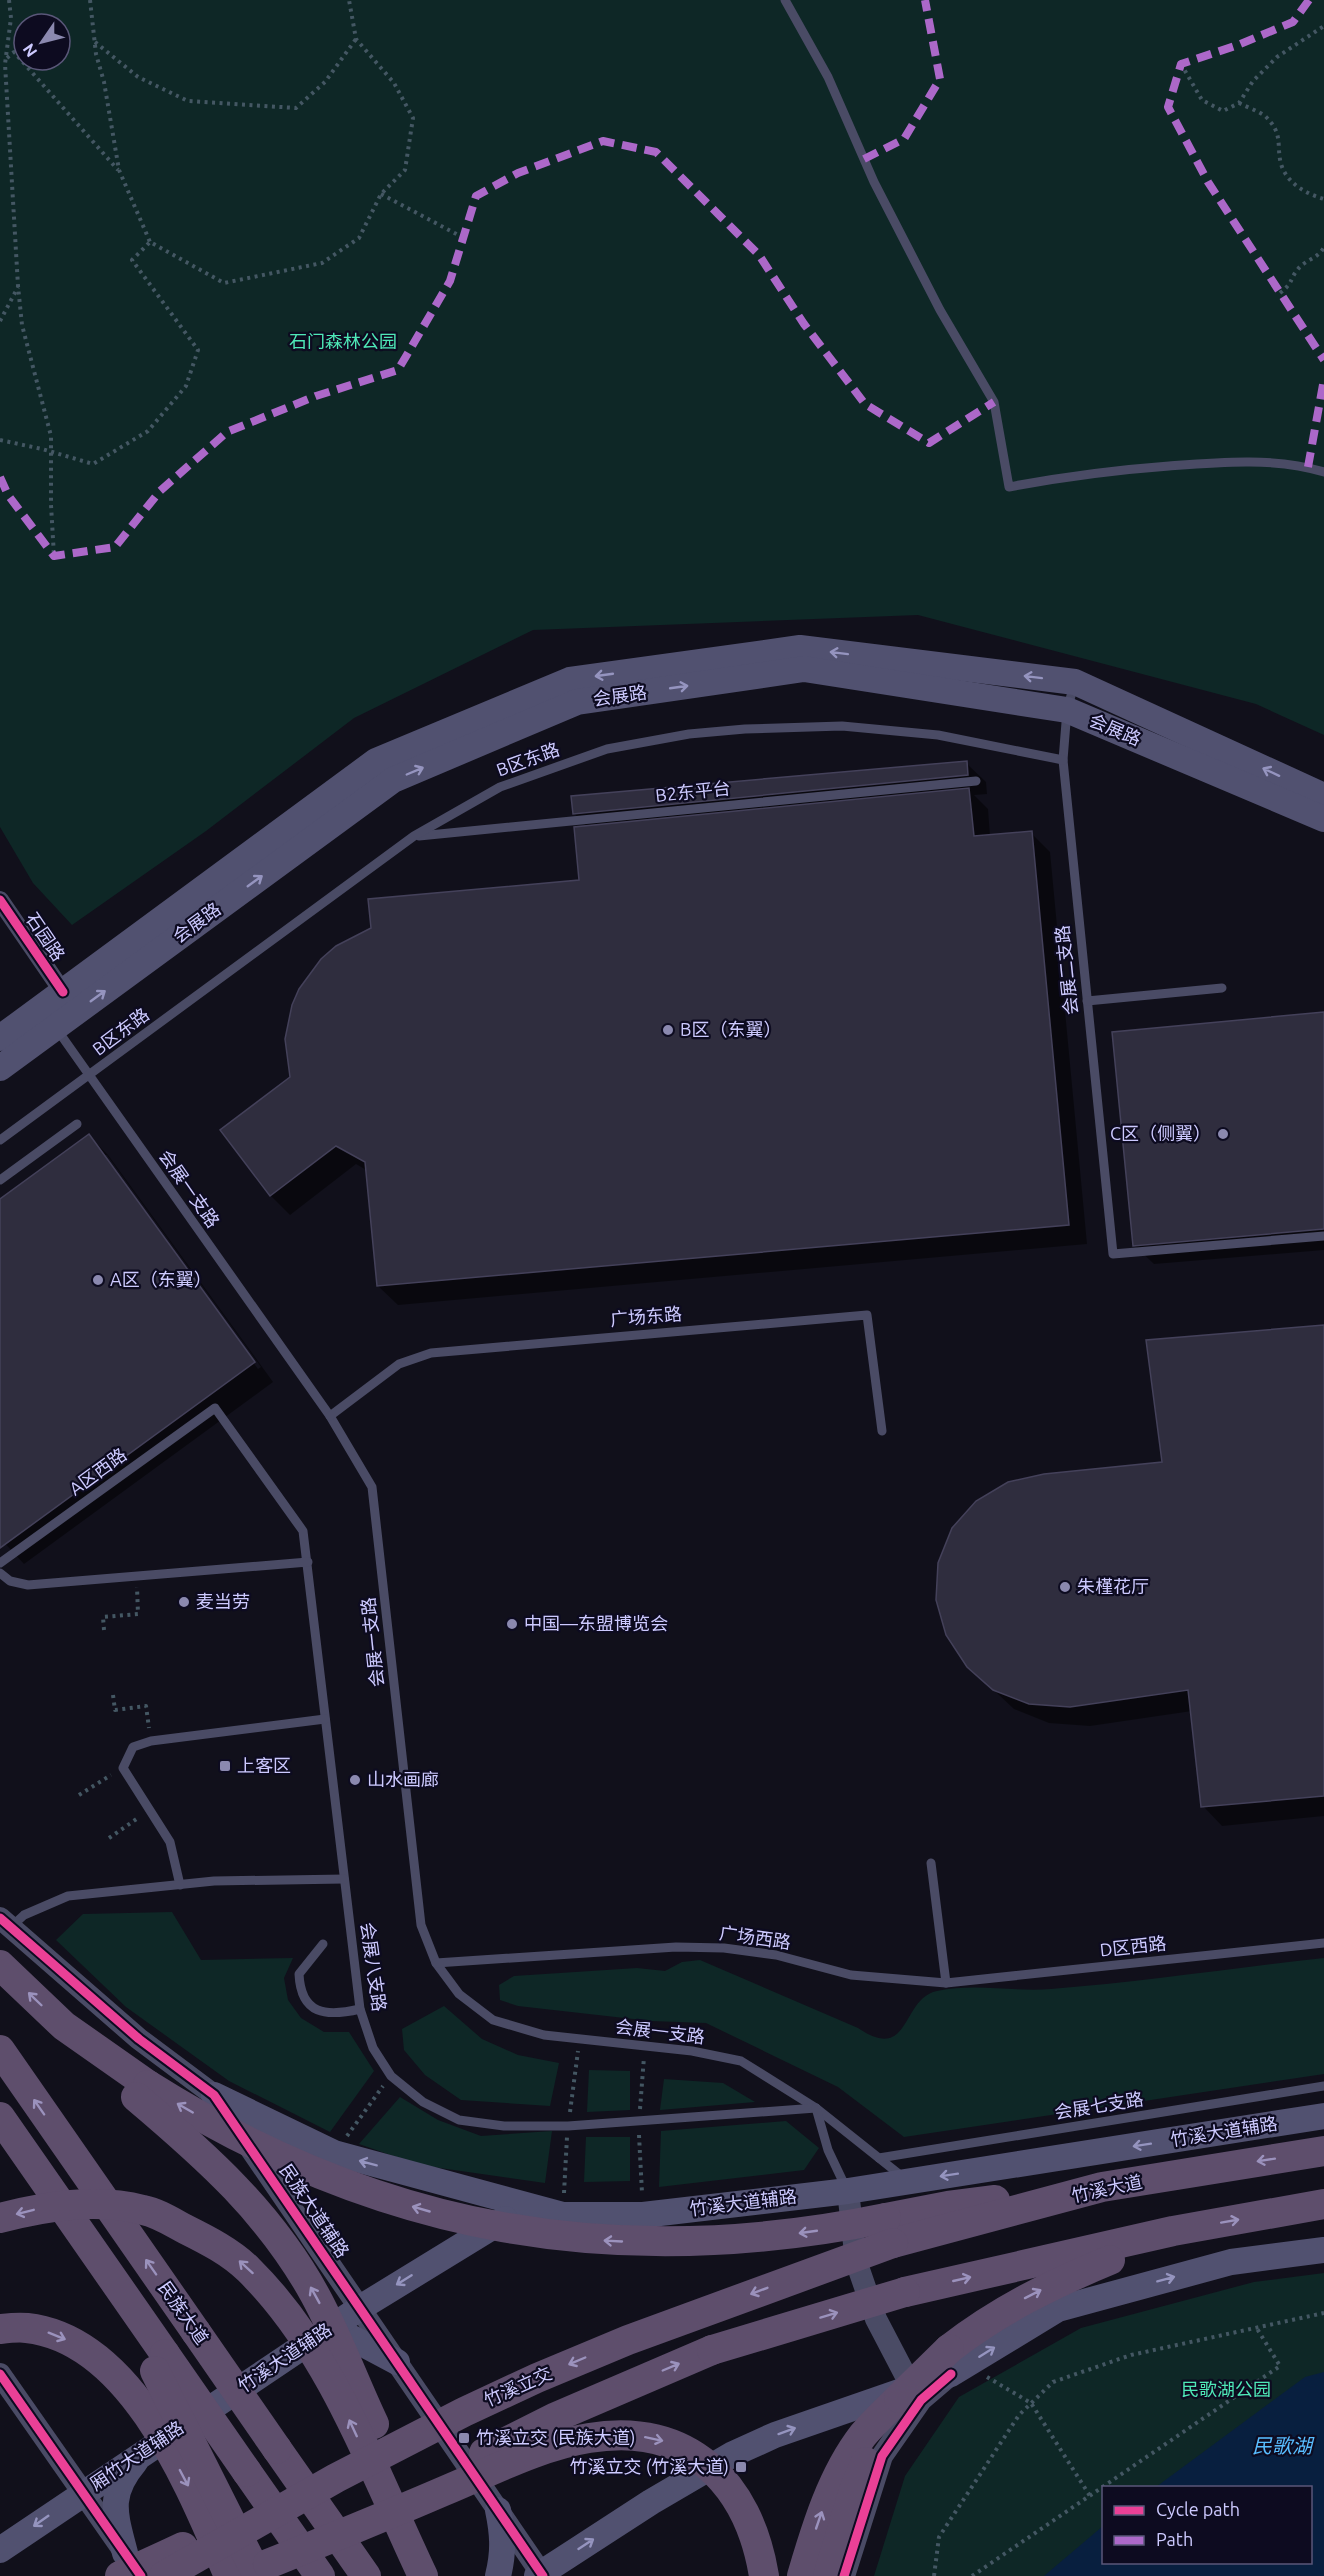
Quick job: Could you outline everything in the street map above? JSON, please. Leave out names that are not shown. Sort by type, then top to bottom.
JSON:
[{"type":"highway","points":[[0,1965],[64,2026],[142,2091],[253,2204],[297,2265],[328,2321],[446,2576]]},
{"type":"highway","name":"民族大道","points":[[0,2050],[366,2576]]},
{"type":"highway","points":[[142,2091],[315,2172],[391,2200],[499,2228],[576,2239],[690,2243],[890,2231]]},
{"type":"highway","points":[[0,2117],[31,2161],[160,2362],[247,2472],[320,2576]]},
{"type":"highway","name":"竹溪大道","points":[[890,2231],[948,2206],[1102,2187],[1324,2151]]},
{"type":"highway","points":[[0,2218],[33,2210],[81,2204],[144,2210],[219,2247],[249,2269],[287,2312],[334,2386],[423,2576]]},
{"type":"highway","points":[[258,2572],[556,2417],[712,2350],[905,2292],[1173,2231],[1324,2204]]},
{"type":"highway","name":"竹溪立交","points":[[164,2576],[336,2478],[464,2412],[547,2374],[890,2231]]},
{"type":"highway","points":[[802,2576],[821,2514],[845,2464],[863,2435],[905,2392],[956,2363],[997,2314],[1020,2300],[1173,2231]]},
{"type":"highway","points":[[0,2329],[25,2327],[67,2340],[85,2349],[121,2382],[139,2405],[177,2464],[229,2576]]},
{"type":"highway","points":[[160,2362],[258,2572]]},
{"type":"highway","points":[[828,2576],[854,2490],[905,2392]]},
{"type":"highway","points":[[258,2572],[538,2453],[588,2438],[636,2436],[678,2447],[698,2457],[728,2485],[753,2528],[764,2576]]},
{"type":"highway","points":[[122,2565],[336,2478]]},
{"type":"main road","name":"会展路","points":[[0,1068],[59,1010],[376,761],[570,680],[800,648],[1075,682],[1324,796]]},
{"type":"main road","name":"会展路","points":[[0,1038],[59,1010],[393,780],[577,702],[804,669],[1067,710],[1324,819]]},
{"type":"main road","points":[[214,2095],[334,2153],[526,2206]]},
{"type":"main road","name":"竹溪大道辅路","points":[[216,2404],[360,2308],[526,2206],[563,2215],[643,2215],[848,2191],[1324,2116]]},
{"type":"main road","points":[[956,2363],[1058,2309],[1231,2262],[1324,2250]]},
{"type":"main road","points":[[289,2355],[325,2339],[352,2338],[397,2362]]},
{"type":"main road","points":[[540,2575],[651,2502],[733,2454],[775,2435],[905,2392]]},
{"type":"main road","name":"厢竹大道辅路","points":[[0,2550],[82,2492],[216,2404]]},
{"type":"main road","points":[[122,2565],[114,2499],[122,2478],[143,2452]]},
{"type":"main road","points":[[498,2510],[503,2535],[503,2556],[498,2576]]},
{"type":"street","name":"石园路","points":[[0,900],[59,1010]]},
{"type":"street","name":"民族大道辅路","points":[[5,1924],[139,2039],[214,2095],[540,2575]]},
{"type":"street","points":[[848,2191],[856,2261],[905,2392]]},
{"type":"street","points":[[844,2576],[882,2456],[921,2400],[956,2363]]},
{"type":"street","points":[[0,2374],[82,2492],[122,2565],[141,2576]]},
{"type":"lane","points":[[785,0],[828,77],[874,182],[940,310],[994,402],[1009,487],[1067,476],[1236,460],[1308,467],[1324,472]]},
{"type":"lane","name":"会展二支路","points":[[1075,682],[1067,710],[1063,760],[1113,1254],[1324,1236]]},
{"type":"lane","name":"B区东路","points":[[0,1140],[89,1077],[414,836],[500,787],[607,749],[689,734],[745,729],[842,726],[938,735],[1063,760]]},
{"type":"lane","name":"B2东平台","points":[[414,836],[976,781]]},
{"type":"lane","points":[[1087,1001],[1222,988]]},
{"type":"lane","name":"会展一支路","points":[[59,1010],[89,1077],[330,1416],[372,1487],[421,1925],[436,1963],[459,1994],[493,2020],[544,2035],[692,2051],[741,2061],[816,2108],[908,2182]]},
{"type":"lane","points":[[0,1180],[77,1124]]},
{"type":"lane","name":"广场东路","points":[[330,1416],[399,1364],[431,1353],[867,1315],[882,1431]]},
{"type":"lane","name":"会展八支路","points":[[214,1408],[303,1531],[360,2009],[373,2048],[391,2076],[423,2102],[459,2120],[504,2126],[627,2123],[816,2108]]},
{"type":"lane","name":"A区西路","points":[[0,1563],[214,1408]]},
{"type":"lane","points":[[0,1573],[10,1581],[28,1585],[308,1562]]},
{"type":"lane","points":[[180,1885],[170,1842],[123,1768],[133,1747],[151,1741],[325,1719]]},
{"type":"lane","points":[[931,1863],[946,1983]]},
{"type":"lane","points":[[5,1924],[68,1896],[214,1881],[344,1880]]},
{"type":"lane","name":"D区西路","points":[[946,1983],[1324,1943]]},
{"type":"lane","points":[[322,1944],[305,1963],[299,1974],[300,1989],[307,2002],[320,2012],[340,2014],[360,2009]]},
{"type":"lane","name":"广场西路","points":[[436,1963],[676,1947],[724,1948],[776,1954],[851,1975],[946,1983]]},
{"type":"lane","name":"会展七支路","points":[[879,2158],[1324,2086]]},
{"type":"lane","points":[[816,2108],[828,2150],[848,2191]]},
{"type":"path","points":[[9,0],[11,18],[6,59],[18,286],[22,325],[51,436],[54,556]]},
{"type":"path","points":[[90,0],[95,42],[119,170],[150,242],[224,283],[322,264],[359,238],[381,194],[405,170],[413,118],[394,83],[356,39],[349,0]]},
{"type":"path","points":[[1181,64],[1202,100],[1223,111],[1239,103],[1253,81],[1277,57],[1324,26]]},
{"type":"path","points":[[95,42],[138,77],[188,101],[296,108],[325,82],[356,39]]},
{"type":"path","points":[[6,59],[14,52],[119,170]]},
{"type":"path","points":[[1239,103],[1264,116],[1280,138],[1281,165],[1293,182],[1304,193],[1324,200]]},
{"type":"path","points":[[381,194],[462,237]]},
{"type":"path","points":[[0,440],[50,451],[93,464],[148,431],[186,386],[198,350],[132,261],[150,242]]},
{"type":"path","points":[[1280,293],[1292,284],[1298,269],[1322,252],[1324,247]]},
{"type":"path","points":[[0,321],[18,286]]},
{"type":"path","points":[[104,1630],[103,1617],[138,1614],[136,1575]]},
{"type":"path","points":[[113,1695],[115,1710],[146,1706],[151,1741]]},
{"type":"path","points":[[79,1795],[123,1768]]},
{"type":"path","points":[[109,1838],[149,1810]]},
{"type":"path","points":[[334,2153],[391,2076]]},
{"type":"path","points":[[934,2576],[939,2536],[1019,2415],[1053,2382],[1131,2355],[1324,2313]]},
{"type":"path","points":[[1105,2486],[1280,2366],[1256,2327]]},
{"type":"path","points":[[956,2363],[1031,2403],[1090,2496]]},
{"type":"path","points":[[972,2576],[1102,2488]]},
{"type":"green space","name":"石门森林公园","points":[[0,0],[1324,0],[1324,735],[1256,704],[918,615],[533,630],[354,718],[206,831],[72,925],[33,883],[0,827]]},
{"type":"green space","points":[[172,1912],[201,1960],[293,1958],[284,1978],[288,2000],[301,2018],[324,2032],[349,2032],[374,2071],[330,2132],[229,2081],[126,2007],[56,1940],[83,1914]]},
{"type":"green space","points":[[1324,1958],[1324,2074],[904,2137],[838,2087],[706,2023],[651,2021],[518,2006],[500,2000],[499,1985],[514,1976],[637,1968],[665,1971],[682,1962],[700,1960],[875,2037],[888,2038],[897,2034],[925,1996],[937,1991],[966,1988],[1051,1989]]},
{"type":"green space","points":[[444,2006],[482,2039],[518,2055],[559,2063],[550,2106],[461,2100],[425,2075],[404,2050],[402,2029]]},
{"type":"green space","points":[[589,2070],[630,2071],[630,2110],[587,2112]]},
{"type":"green space","points":[[664,2079],[723,2083],[755,2102],[660,2110]]},
{"type":"green space","points":[[400,2097],[438,2120],[481,2136],[552,2131],[545,2183],[419,2165],[359,2144]]},
{"type":"green space","points":[[786,2121],[819,2148],[804,2170],[659,2187],[661,2131]]},
{"type":"green space","points":[[586,2137],[630,2137],[630,2181],[584,2182]]},
{"type":"green space","name":"民歌湖公园","points":[[1324,2273],[1324,2576],[874,2576],[905,2476],[959,2397],[1081,2328],[1254,2282]]},
{"type":"water","name":"民歌湖","points":[[1324,2372],[1324,2576],[1044,2576],[1102,2527],[1102,2564],[1312,2564],[1312,2486],[1157,2486],[1305,2377]]},
{"type":"building","points":[[967,761],[968,775],[573,814],[571,796]]},
{"type":"building","name":"B区（东翼）","points":[[969,788],[974,836],[1032,831],[1069,1225],[377,1286],[365,1162],[336,1146],[270,1196],[220,1130],[290,1077],[285,1039],[292,1005],[299,989],[321,959],[336,946],[371,928],[368,899],[579,880],[574,827]]},
{"type":"building","name":"C区（侧翼）","points":[[1324,1012],[1324,1229],[1133,1246],[1112,1032]]},
{"type":"building","name":"A区（东翼）","points":[[89,1134],[255,1362],[0,1548],[0,1199]]},
{"type":"building","points":[[1324,1325],[1324,1796],[1201,1807],[1188,1690],[1070,1707],[1029,1704],[993,1690],[967,1667],[946,1635],[936,1600],[938,1563],[952,1528],[976,1501],[1008,1482],[1044,1474],[1162,1462],[1146,1340]]},
{"type":"marked path","points":[[864,159],[904,139],[940,79],[925,0]]},
{"type":"marked path","points":[[1309,0],[1293,22],[1238,45],[1181,64],[1168,107],[1208,182],[1324,360]]},
{"type":"marked path","points":[[0,477],[8,495],[54,556],[115,547],[160,491],[227,432],[316,396],[398,370],[450,281],[476,196],[518,173],[603,141],[656,152],[759,255],[804,324],[865,404],[929,443],[994,402]]},
{"type":"marked path","points":[[1308,467],[1324,379]]},
{"type":"cycle path","points":[[0,900],[63,992]]},
{"type":"cycle path","points":[[0,1918],[139,2039],[214,2095],[543,2576]]},
{"type":"cycle path","points":[[0,2374],[141,2576]]},
{"type":"cycle path","points":[[844,2576],[882,2456],[921,2400],[951,2374]]},
{"type":"place","name":"B区（东翼）","points":[[668,1030]]},
{"type":"place","name":"C区（侧翼）","points":[[1223,1134]]},
{"type":"place","name":"A区（东翼）","points":[[98,1280]]},
{"type":"place","name":"朱槿花厅","points":[[1065,1587]]},
{"type":"place","name":"麦当劳","points":[[184,1602]]},
{"type":"place","name":"中国—东盟博览会","points":[[512,1624]]},
{"type":"place","name":"上客区","points":[[225,1766]]},
{"type":"place","name":"山水画廊","points":[[355,1780]]},
{"type":"place","name":"竹溪立交 (民族大道)","points":[[464,2438]]},
{"type":"place","name":"竹溪立交 (竹溪大道)","points":[[741,2467]]}]
